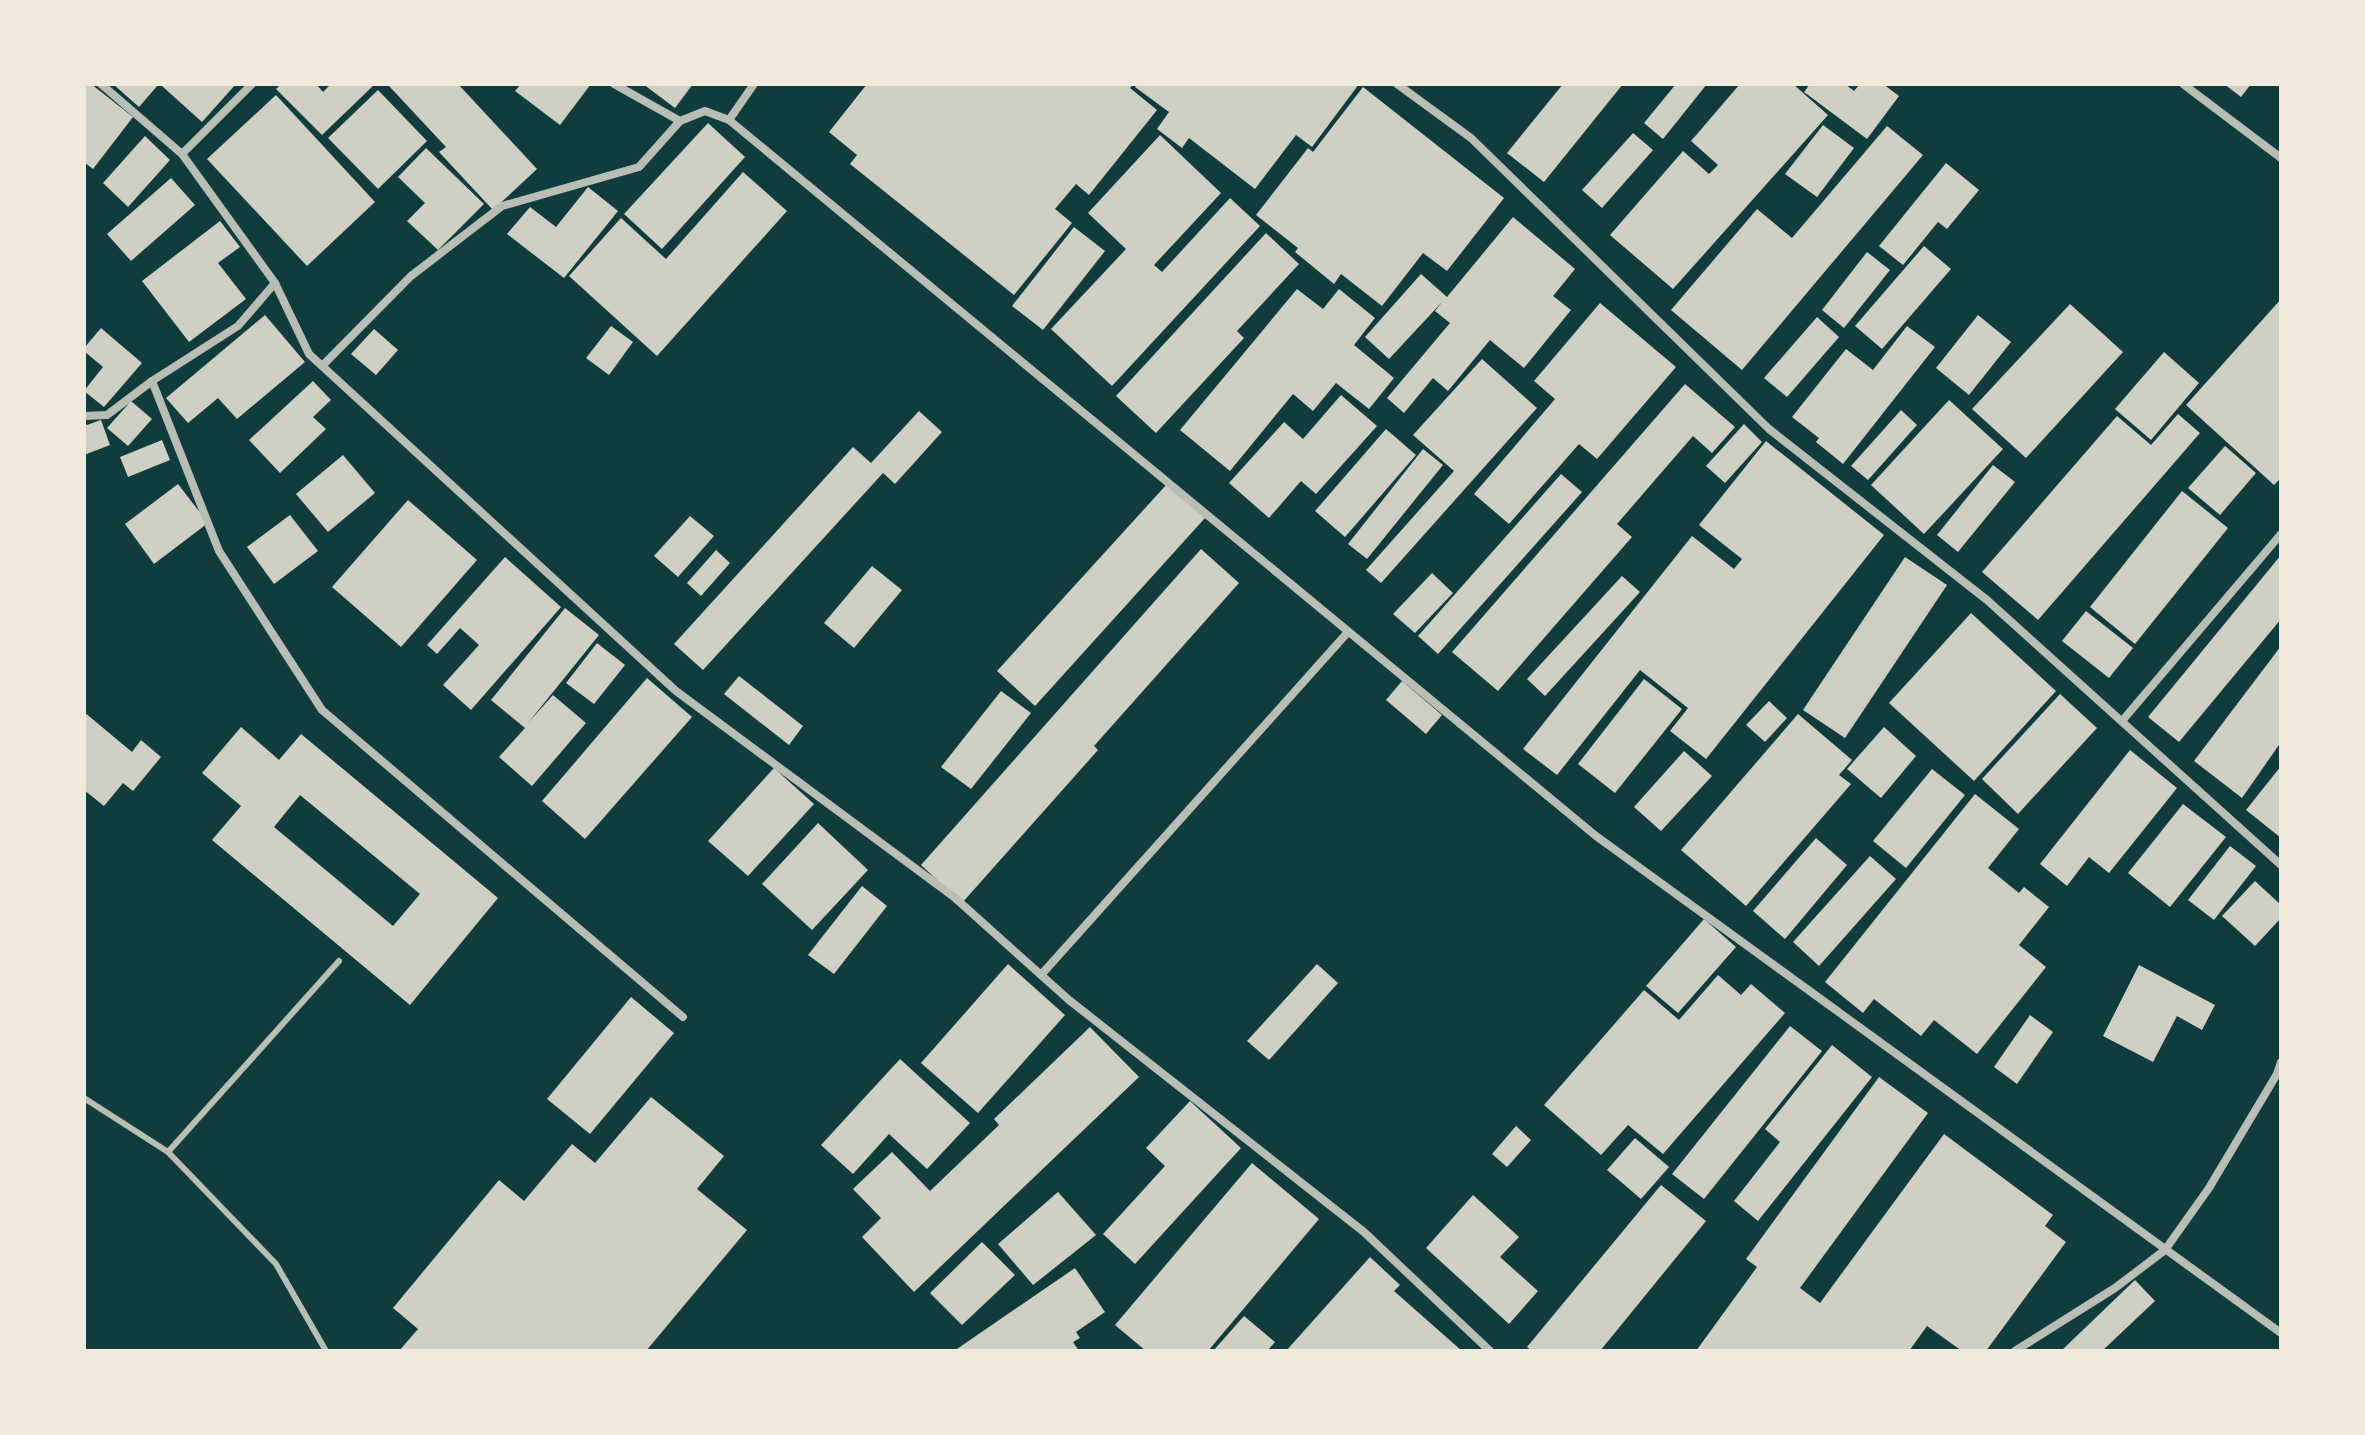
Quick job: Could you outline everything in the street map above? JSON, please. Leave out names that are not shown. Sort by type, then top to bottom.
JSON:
[{"type":"street","points":[[101,84],[182,154],[275,283],[309,354],[676,691],[954,897],[1041,975],[1364,1232],[1490,1351]]},
{"type":"street","points":[[182,154],[252,84]]},
{"type":"street","points":[[614,84],[680,121]]},
{"type":"street","points":[[729,120],[754,84]]},
{"type":"street","points":[[1397,84],[1471,138],[1769,429],[1987,600],[2281,865]]},
{"type":"street","points":[[2183,84],[2281,158]]},
{"type":"street","points":[[322,366],[411,276],[502,206],[639,167],[680,121],[705,111],[729,120],[1596,836],[2281,1333]]},
{"type":"street","points":[[84,416],[107,415],[152,381],[238,326],[275,283]]},
{"type":"street","points":[[152,381],[219,551],[322,710],[683,1017]]},
{"type":"street","points":[[2122,721],[2281,534]]},
{"type":"street","points":[[1041,975],[1348,632]]},
{"type":"street","points":[[2015,1351],[2115,1288],[2165,1250],[2209,1188],[2277,1074],[2281,1062]]},
{"type":"lane","points":[[168,1152],[339,961]]},
{"type":"lane","points":[[84,1098],[168,1152],[276,1264],[326,1351]]},
{"type":"building","points":[[84,84],[91,84],[133,117],[93,169],[84,162]]},
{"type":"building","points":[[113,84],[157,84],[158,85],[139,107]]},
{"type":"building","points":[[163,84],[236,84],[202,122]]},
{"type":"building","points":[[281,84],[316,84],[323,92],[331,84],[375,84],[322,135],[276,89]]},
{"type":"building","points":[[458,84],[537,169],[493,210],[439,152],[446,147],[389,86]]},
{"type":"building","points":[[521,84],[591,84],[560,125],[515,91]]},
{"type":"building","points":[[643,84],[693,84],[675,108]]},
{"type":"building","points":[[867,84],[1133,84],[1130,88],[1157,110],[1089,195],[1076,184],[1055,209],[1072,223],[1014,295],[850,164],[857,155],[829,132]]},
{"type":"building","points":[[1137,84],[1359,84],[1312,147],[1296,135],[1255,189],[1189,138],[1182,148],[1157,129],[1169,112],[1135,87]]},
{"type":"building","points":[[1563,84],[1623,84],[1544,182],[1507,153]]},
{"type":"building","points":[[1676,84],[1707,84],[1663,139],[1644,123]]},
{"type":"building","points":[[1740,84],[1793,84],[1828,115],[1673,289],[1610,235],[1683,151],[1709,174],[1718,165],[1691,141]]},
{"type":"building","points":[[1810,84],[1845,84],[1854,91],[1860,84],[1883,84],[1899,96],[1867,139],[1804,92]]},
{"type":"building","points":[[2224,84],[2251,84],[2241,97]]},
{"type":"building","points":[[1363,87],[1504,198],[1447,271],[1423,253],[1382,306],[1341,274],[1334,284],[1295,252],[1298,248],[1256,215],[1308,148],[1313,152]]},
{"type":"building","points":[[378,90],[427,141],[378,189],[328,138]]},
{"type":"building","points":[[276,95],[375,202],[307,266],[207,159]]},
{"type":"building","points":[[708,123],[745,157],[662,249],[624,214]]},
{"type":"building","points":[[1823,125],[1854,148],[1817,197],[1785,174]]},
{"type":"building","points":[[1887,126],[1923,155],[1742,370],[1671,310],[1757,209],[1792,238]]},
{"type":"building","points":[[1633,133],[1653,150],[1602,208],[1582,190]]},
{"type":"building","points":[[1160,135],[1221,193],[1154,265],[1162,272],[1230,198],[1260,226],[1112,386],[1051,329],[1126,249],[1088,213]]},
{"type":"building","points":[[145,136],[170,160],[128,207],[103,183]]},
{"type":"building","points":[[426,148],[484,204],[438,250],[407,221],[425,203],[398,177]]},
{"type":"building","points":[[1946,163],[1979,190],[1947,229],[1938,222],[1903,265],[1879,246]]},
{"type":"building","points":[[743,172],[787,211],[657,356],[569,276],[621,218],[666,259]]},
{"type":"building","points":[[171,178],[195,205],[131,261],[107,234]]},
{"type":"building","points":[[588,187],[618,211],[564,278],[507,234],[530,207],[556,227]]},
{"type":"building","points":[[1513,217],[1575,269],[1553,296],[1571,310],[1524,368],[1490,340],[1448,391],[1433,378],[1404,413],[1387,398],[1450,323],[1435,311],[1443,301],[1389,359],[1365,337],[1421,274],[1447,297]]},
{"type":"building","points":[[220,221],[240,247],[218,263],[246,299],[189,342],[142,281]]},
{"type":"building","points":[[1074,227],[1105,251],[1043,330],[1012,306]]},
{"type":"building","points":[[1266,233],[1299,264],[1237,331],[1244,338],[1156,433],[1116,396]]},
{"type":"building","points":[[1924,246],[1951,269],[1882,349],[1855,326]]},
{"type":"building","points":[[1867,252],[1890,270],[1844,328],[1822,310]]},
{"type":"building","points":[[1297,289],[1323,309],[1339,289],[1375,318],[1354,345],[1394,378],[1369,409],[1336,383],[1313,411],[1293,394],[1230,471],[1180,430]]},
{"type":"building","points":[[2281,299],[2281,478],[2274,485],[2186,405]]},
{"type":"building","points":[[1600,303],[1676,367],[1597,459],[1579,444],[1509,524],[1474,494],[1555,399],[1534,381]]},
{"type":"building","points":[[2070,304],[2123,352],[2026,458],[1972,409]]},
{"type":"building","points":[[265,315],[305,362],[237,419],[218,398],[188,423],[166,398]]},
{"type":"building","points":[[1978,315],[2011,342],[1969,395],[1936,368]]},
{"type":"building","points":[[1817,317],[1839,337],[1787,397],[1764,378]]},
{"type":"building","points":[[611,326],[633,342],[609,375],[586,358]]},
{"type":"building","points":[[1907,326],[1935,347],[1843,464],[1816,442],[1819,438],[1792,417],[1846,349],[1873,370]]},
{"type":"building","points":[[101,328],[142,363],[104,407],[84,391],[103,367],[84,351]]},
{"type":"building","points":[[374,329],[398,350],[376,375],[351,354]]},
{"type":"building","points":[[2164,352],[2199,383],[2151,440],[2115,409]]},
{"type":"building","points":[[1482,359],[1537,408],[1381,583],[1366,570],[1454,471],[1413,435]]},
{"type":"building","points":[[313,381],[331,400],[313,417],[326,429],[280,473],[249,440]]},
{"type":"building","points":[[1685,384],[1735,427],[1712,453],[1693,436],[1617,524],[1632,537],[1498,691],[1452,652]]},
{"type":"building","points":[[1341,395],[1377,426],[1316,494],[1301,481],[1269,518],[1229,483],[1284,422],[1303,439]]},
{"type":"building","points":[[1949,400],[2003,449],[1924,534],[1871,485]]},
{"type":"building","points":[[131,401],[152,419],[128,446],[107,428]]},
{"type":"building","points":[[1901,410],[1917,425],[1868,480],[1851,466]]},
{"type":"building","points":[[919,411],[942,432],[895,484],[883,473],[703,670],[674,644],[853,447],[871,463]]},
{"type":"building","points":[[2178,414],[2200,433],[2038,620],[1982,572],[2117,416],[2151,445]]},
{"type":"building","points":[[101,420],[110,445],[84,455],[84,426]]},
{"type":"building","points":[[1744,424],[1762,442],[1725,483],[1706,466]]},
{"type":"building","points":[[1386,429],[1416,455],[1345,537],[1315,511]]},
{"type":"building","points":[[162,440],[170,460],[128,477],[120,457]]},
{"type":"building","points":[[1766,441],[1884,535],[1706,759],[1670,731],[1688,708],[1640,670],[1557,775],[1523,749],[1692,536],[1734,569],[1742,559],[1699,525]]},
{"type":"building","points":[[2225,446],[2256,473],[2220,515],[2188,488]]},
{"type":"building","points":[[1423,449],[1443,465],[1367,559],[1348,544]]},
{"type":"building","points":[[343,455],[375,493],[328,532],[296,494]]},
{"type":"building","points":[[1993,465],[2015,482],[1958,552],[1937,535]]},
{"type":"building","points":[[1561,474],[1582,492],[1438,654],[1418,636]]},
{"type":"building","points":[[178,484],[208,523],[154,564],[125,524]]},
{"type":"building","points":[[1167,484],[1205,518],[1035,706],[997,671]]},
{"type":"building","points":[[2182,491],[2228,528],[2135,644],[2090,607]]},
{"type":"building","points":[[408,500],[477,560],[401,647],[332,587]]},
{"type":"building","points":[[290,515],[318,551],[274,584],[247,547]]},
{"type":"building","points":[[690,516],[714,536],[678,577],[654,556]]},
{"type":"building","points":[[1201,549],[1239,583],[1094,746],[1098,750],[962,903],[921,865]]},
{"type":"building","points":[[716,550],[730,563],[701,596],[687,583]]},
{"type":"building","points":[[2281,555],[2281,619],[2179,742],[2148,717]]},
{"type":"building","points":[[505,557],[561,607],[471,710],[443,685],[479,645],[460,628],[437,654],[427,645]]},
{"type":"building","points":[[1905,557],[1947,585],[1845,738],[1803,710]]},
{"type":"building","points":[[872,566],[902,590],[854,648],[824,623]]},
{"type":"building","points":[[1432,573],[1453,593],[1415,633],[1393,614]]},
{"type":"building","points":[[1622,576],[1640,592],[1545,696],[1527,679]]},
{"type":"building","points":[[565,608],[599,635],[528,723],[553,695],[586,723],[532,786],[499,757],[525,728],[491,700]]},
{"type":"building","points":[[2086,611],[2133,648],[2109,678],[2062,641]]},
{"type":"building","points":[[1971,613],[2056,691],[1974,781],[1889,703]]},
{"type":"building","points":[[597,643],[625,665],[594,704],[566,683]]},
{"type":"building","points":[[2281,646],[2281,742],[2242,798],[2194,761]]},
{"type":"building","points":[[739,676],[803,726],[789,745],[724,694]]},
{"type":"building","points":[[647,678],[692,717],[585,839],[542,801]]},
{"type":"building","points":[[1644,679],[1682,709],[1615,793],[1578,764]]},
{"type":"building","points":[[1402,681],[1442,715],[1426,734],[1386,700]]},
{"type":"building","points":[[1001,691],[1031,713],[971,789],[941,767]]},
{"type":"building","points":[[2060,694],[2097,728],[2018,814],[1982,779]]},
{"type":"building","points":[[1769,701],[1787,718],[1765,742],[1746,725]]},
{"type":"building","points":[[84,712],[132,752],[141,740],[161,757],[133,791],[123,783],[104,806],[84,790]]},
{"type":"building","points":[[1798,714],[1852,760],[1839,775],[1851,784],[1746,906],[1681,850]]},
{"type":"building","points":[[241,727],[279,760],[301,734],[498,898],[410,1005],[212,840],[241,806],[202,773]],"holes":[[[300,795],[420,894],[393,926],[274,827]]]},
{"type":"building","points":[[1884,727],[1916,756],[1881,798],[1847,769]]},
{"type":"building","points":[[2130,750],[2177,788],[2109,873],[2089,857],[2067,886],[2040,864]]},
{"type":"building","points":[[1684,751],[1712,776],[1661,831],[1634,807]]},
{"type":"building","points":[[2281,766],[2281,838],[2246,810]]},
{"type":"building","points":[[774,768],[814,804],[748,876],[708,841]]},
{"type":"building","points":[[1932,769],[1965,795],[1906,868],[1873,841]]},
{"type":"building","points":[[1975,794],[2019,829],[1988,868],[2019,893],[2024,887],[2049,907],[2019,945],[2046,967],[1977,1054],[1934,1020],[1921,1036],[1874,999],[1863,1013],[1825,982]]},
{"type":"building","points":[[2183,804],[2226,837],[2170,907],[2128,873]]},
{"type":"building","points":[[818,823],[868,870],[812,930],[762,884]]},
{"type":"building","points":[[1816,838],[1847,865],[1785,939],[1753,911]]},
{"type":"building","points":[[2230,846],[2256,866],[2214,920],[2188,900]]},
{"type":"building","points":[[1870,856],[1896,879],[1819,966],[1793,942]]},
{"type":"building","points":[[2255,881],[2281,905],[2281,918],[2255,946],[2222,916]]},
{"type":"building","points":[[862,886],[887,906],[834,974],[808,955]]},
{"type":"building","points":[[1704,919],[1736,947],[1678,1013],[1646,986]]},
{"type":"building","points":[[1008,964],[1065,1015],[978,1113],[921,1063]]},
{"type":"building","points":[[1317,964],[1338,983],[1269,1060],[1247,1041]]},
{"type":"building","points":[[2139,965],[2215,1005],[2202,1030],[2177,1016],[2153,1062],[2103,1036]]},
{"type":"building","points":[[1718,975],[1741,995],[1751,984],[1785,1013],[1663,1154],[1628,1125],[1601,1155],[1544,1105],[1644,990],[1679,1020]]},
{"type":"building","points":[[631,997],[674,1033],[590,1134],[547,1099]]},
{"type":"building","points":[[2030,1015],[2053,1032],[2017,1084],[1994,1067]]},
{"type":"building","points":[[1790,1026],[1822,1051],[1704,1199],[1672,1174]]},
{"type":"building","points":[[1090,1027],[1139,1077],[914,1292],[862,1237],[881,1218],[853,1189],[892,1152],[930,1191],[999,1125],[994,1119]]},
{"type":"building","points":[[1832,1045],[1872,1077],[1758,1221],[1734,1201],[1780,1142],[1765,1129]]},
{"type":"building","points":[[900,1059],[970,1123],[927,1169],[889,1134],[853,1174],[821,1145]]},
{"type":"building","points":[[1879,1077],[1928,1113],[1800,1288],[1820,1303],[1944,1134],[2053,1215],[2045,1226],[2066,1242],[1986,1351],[1962,1351],[1927,1326],[1909,1351],[1696,1351],[1757,1267],[1746,1259]]},
{"type":"building","points":[[651,1097],[724,1156],[697,1189],[747,1230],[646,1351],[399,1351],[418,1329],[393,1308],[499,1180],[524,1201],[572,1144],[595,1163]]},
{"type":"building","points":[[1190,1101],[1241,1148],[1135,1264],[1103,1234],[1165,1166],[1146,1148]]},
{"type":"building","points":[[1516,1126],[1531,1140],[1507,1167],[1492,1154]]},
{"type":"building","points":[[1635,1138],[1669,1167],[1641,1199],[1607,1170]]},
{"type":"building","points":[[1252,1163],[1319,1219],[1208,1351],[1146,1351],[1115,1325]]},
{"type":"building","points":[[1661,1185],[1706,1221],[1600,1351],[1532,1351],[1527,1347]]},
{"type":"building","points":[[1058,1192],[1096,1235],[1033,1285],[998,1244]]},
{"type":"building","points":[[1473,1195],[1519,1237],[1500,1257],[1538,1291],[1509,1324],[1426,1248]]},
{"type":"building","points":[[982,1242],[1015,1275],[962,1325],[930,1293]]},
{"type":"building","points":[[1370,1257],[1400,1285],[1394,1291],[1462,1351],[1286,1351]]},
{"type":"building","points":[[1075,1268],[1105,1312],[1076,1332],[1080,1338],[1073,1342],[1079,1351],[954,1351]]},
{"type":"building","points":[[2135,1280],[2155,1301],[2102,1351],[2061,1351]]},
{"type":"building","points":[[1244,1316],[1275,1342],[1267,1351],[1213,1351]]}]
